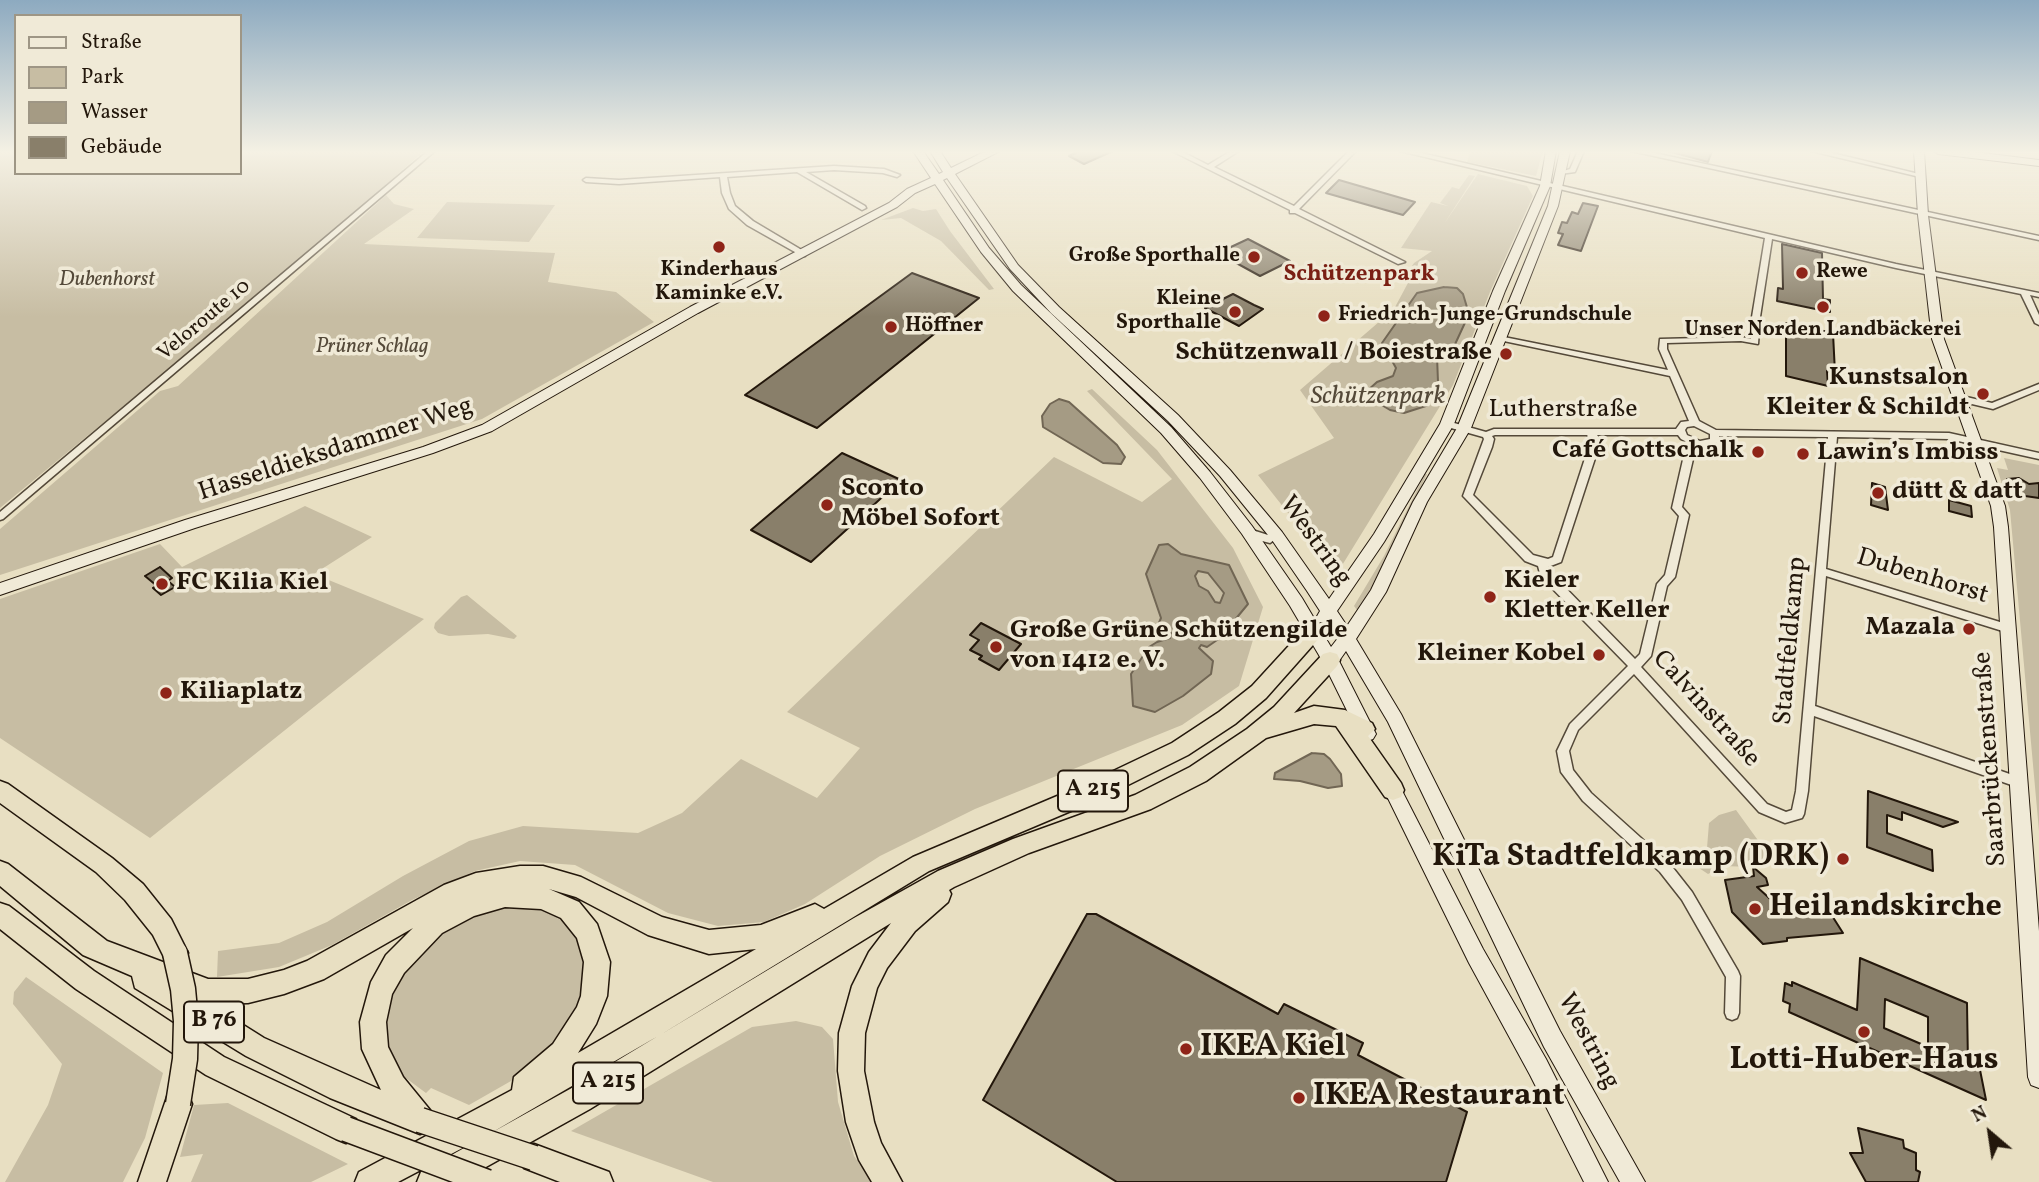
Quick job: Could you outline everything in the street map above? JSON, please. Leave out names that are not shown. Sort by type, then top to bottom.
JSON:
[{"type":"highway","name":"A 215","points":[[369,1182],[481,1123],[649,1027],[920,864],[1096,790],[1180,749],[1227,718],[1259,692],[1314,631]]},
{"type":"highway","points":[[888,1182],[869,1150],[855,1097],[852,1041],[860,1001],[878,960],[906,923],[921,907],[983,861],[1143,802],[1198,774],[1255,735],[1281,713],[1330,660]]},
{"type":"highway","points":[[1255,735],[1307,715],[1338,717],[1364,729]]},
{"type":"highway","points":[[1338,717],[1363,744],[1393,790]]},
{"type":"highway","points":[[0,791],[104,865],[134,892],[162,926],[174,953],[183,989],[185,1059],[177,1104],[154,1177]]},
{"type":"highway","name":"A 215","points":[[431,1182],[492,1150],[648,1059],[863,926],[983,861]]},
{"type":"highway","name":"B 76","points":[[0,872],[92,947],[255,1047],[403,1110],[599,1182]]},
{"type":"highway","points":[[92,947],[166,978],[208,992],[248,991],[284,982],[314,970],[425,907],[476,884],[496,880],[543,877],[581,888],[657,927],[709,942],[743,940],[770,934],[881,886]]},
{"type":"highway","points":[[403,1110],[381,1065],[373,1036],[377,999],[395,964],[418,938],[459,910],[505,896],[542,898],[570,910],[589,932],[597,962],[594,996],[587,1015],[562,1053],[481,1123]]},
{"type":"highway","name":"B 76","points":[[0,914],[85,980],[215,1066],[346,1129],[487,1182]]},
{"type":"highway","points":[[444,1182],[492,1150]]},
{"type":"main road","name":"Hasseldieksdammer Weg","points":[[0,589],[487,428],[694,310],[890,206]]},
{"type":"main road","name":"Westring","points":[[954,206],[985,250],[1017,288],[1166,430],[1247,530],[1314,631],[1476,956],[1538,1068],[1596,1182]]},
{"type":"main road","name":"Westring","points":[[970,206],[1005,257],[1029,284],[1193,438],[1225,472],[1271,529],[1329,612],[1395,719],[1552,1039],[1633,1182]]},
{"type":"main road","points":[[1314,631],[1379,538],[1447,424],[1499,291],[1542,206]]},
{"type":"main road","points":[[1330,660],[1378,592],[1420,502],[1464,428],[1545,206]]},
{"type":"main road","name":"Saarbrückenstraße","points":[[1922,206],[1938,339],[1998,506],[2009,629],[2039,1076]]},
{"type":"street","name":"Veloroute 10","points":[[0,517],[367,206]]},
{"type":"street","points":[[732,206],[750,223],[802,254]]},
{"type":"street","points":[[1283,206],[1401,262]]},
{"type":"street","points":[[1293,211],[1298,206]]},
{"type":"street","points":[[1635,206],[1929,273],[2039,295]]},
{"type":"street","points":[[1883,206],[2039,238]]},
{"type":"street","points":[[1695,423],[1663,341],[1741,339],[1755,342],[1769,237]]},
{"type":"street","points":[[2024,292],[2039,323]]},
{"type":"street","points":[[1499,338],[1675,374]]},
{"type":"street","points":[[1958,398],[1993,406],[2039,387]]},
{"type":"street","points":[[1714,433],[1715,440],[1712,443],[1692,442],[1681,432],[1684,424],[1695,423],[1714,433],[1949,436],[2039,456]]},
{"type":"street","name":"Lutherstraße","points":[[1447,424],[1486,435],[1493,432],[1681,432]]},
{"type":"street","points":[[1539,562],[1549,563],[1558,559],[1596,440],[1590,432]]},
{"type":"street","name":"Stadtfeldkamp","points":[[1763,808],[1785,818],[1798,814],[1833,434]]},
{"type":"street","name":"Calvinstraße","points":[[1486,435],[1489,439],[1487,447],[1468,496],[1529,558],[1539,562],[1545,574],[1634,666],[1763,808]]},
{"type":"street","points":[[1692,442],[1678,508],[1684,515],[1670,577],[1661,584],[1645,656],[1574,727],[1563,751],[1567,772],[1587,797],[1665,868],[1687,896],[1733,976],[1732,1013]]},
{"type":"street","points":[[1247,530],[1258,537],[1270,539],[1273,537],[1271,529]]},
{"type":"street","name":"Dubenhorst","points":[[1821,570],[2009,629]]},
{"type":"street","points":[[1809,709],[2020,783]]},
{"type":"green space","name":"Dubenhorst","points":[[0,206],[362,206],[303,258],[0,508]]},
{"type":"green space","name":"Prüner Schlag","points":[[374,206],[414,209],[364,244],[555,253],[548,282],[616,292],[654,322],[482,419],[0,575],[0,529],[160,391],[178,386]]},
{"type":"green space","points":[[444,206],[554,206],[529,242],[417,238]]},
{"type":"green space","name":"Schützenpark","points":[[1428,206],[1456,206],[1444,224],[1456,206],[1528,206],[1453,385],[1341,567],[1333,570],[1258,475],[1334,438],[1300,390],[1394,309],[1416,268],[1412,266],[1432,251],[1401,248]]},
{"type":"green space","points":[[913,208],[923,211],[936,209],[994,289],[989,290],[941,241],[901,218],[881,220]]},
{"type":"green space","points":[[1092,389],[1157,450],[1233,548],[1263,607],[1239,686],[1182,725],[975,809],[880,856],[805,904],[764,922],[718,926],[668,913],[575,865],[520,861],[475,871],[412,900],[332,945],[279,967],[217,977],[218,951],[279,943],[327,922],[403,876],[469,841],[523,826],[638,833],[682,813],[741,759],[817,798],[860,748],[787,712],[1054,457],[1142,502],[1172,479],[1087,391]]},
{"type":"green space","points":[[2004,458],[2039,465],[2039,831],[2010,510],[1997,468],[2008,470]]},
{"type":"green space","points":[[1425,474],[1390,553],[1364,603],[1357,610],[1354,606],[1384,556]]},
{"type":"green space","name":"Kiliaplatz","points":[[305,506],[372,537],[314,574],[424,619],[150,838],[0,738],[0,599],[160,544],[182,567]]},
{"type":"green space","points":[[467,595],[517,636],[514,639],[488,634],[449,636],[438,633],[434,628],[435,623],[461,597]]},
{"type":"green space","points":[[1736,810],[1773,861],[1751,867],[1724,866],[1708,874],[1696,866],[1707,848],[1709,823],[1719,815]]},
{"type":"green space","points":[[508,902],[561,913],[583,939],[585,993],[565,1033],[518,1077],[469,1105],[431,1088],[426,1093],[399,1073],[381,1043],[388,988],[447,922]]},
{"type":"green space","points":[[26,977],[163,1073],[145,1138],[123,1182],[5,1182],[48,1105],[62,1064],[13,1004],[14,992]]},
{"type":"green space","points":[[796,1021],[822,1027],[833,1039],[838,1102],[854,1156],[873,1182],[713,1182],[571,1131],[752,1027]]},
{"type":"green space","points":[[228,1103],[348,1164],[311,1182],[191,1182],[203,1154],[180,1157],[194,1105]]},
{"type":"water","points":[[1444,287],[1457,288],[1463,294],[1469,314],[1451,353],[1437,356],[1438,382],[1425,400],[1429,405],[1404,413],[1390,410],[1375,401],[1367,391],[1377,382],[1393,376],[1396,368],[1382,343],[1417,293]]},
{"type":"water","points":[[1059,399],[1069,402],[1117,445],[1125,457],[1121,464],[1103,463],[1043,427],[1042,416],[1050,404]]},
{"type":"water","points":[[1168,544],[1181,554],[1229,565],[1248,604],[1220,638],[1207,647],[1201,645],[1199,648],[1213,661],[1211,674],[1183,696],[1155,712],[1133,706],[1131,674],[1149,647],[1170,638],[1171,633],[1158,625],[1161,618],[1146,574],[1159,545]],"holes":[[[1198,571],[1208,573],[1224,593],[1220,603],[1215,602],[1208,591],[1199,586],[1195,576]]]},
{"type":"water","points":[[1312,753],[1324,754],[1330,759],[1341,774],[1342,786],[1328,788],[1300,781],[1274,779],[1275,773]]},
{"type":"building","points":[[1372,206],[1411,206],[1403,215]]},
{"type":"building","points":[[1582,206],[1598,206],[1581,251],[1558,245],[1563,234],[1558,233],[1562,222],[1567,223],[1572,212],[1578,214]]},
{"type":"building","name":"Große Sporthalle","points":[[1248,239],[1290,261],[1260,276],[1218,253]]},
{"type":"building","name":"Rewe","points":[[1782,244],[1822,253],[1823,299],[1830,300],[1830,312],[1777,301],[1778,288],[1783,289]]},
{"type":"building","name":"Höffner","points":[[912,273],[979,298],[817,428],[745,395]]},
{"type":"building","name":"Kleine Sporthalle","points":[[1233,294],[1263,309],[1239,326],[1205,308]]},
{"type":"building","points":[[1786,323],[1833,333],[1835,373],[1827,371],[1828,386],[1786,376]]},
{"type":"building","name":"Sconto Möbel Sofort","points":[[842,453],[901,480],[811,562],[751,530]]},
{"type":"building","points":[[2019,478],[2029,484],[2039,483],[2039,498],[2025,496],[2007,479]]},
{"type":"building","name":"dütt & datt","points":[[1872,483],[1885,487],[1888,510],[1871,505]]},
{"type":"building","points":[[1949,500],[1971,506],[1972,517],[1949,511]]},
{"type":"building","name":"FC Kilia Kiel","points":[[160,567],[172,578],[168,581],[175,587],[161,595],[153,588],[157,586],[145,576]]},
{"type":"building","name":"Große Grüne Schützengilde von 1412 e. V.","points":[[981,623],[1021,644],[999,670],[979,659],[982,656],[970,650],[979,640],[970,635]]},
{"type":"building","points":[[1868,791],[1958,822],[1943,827],[1902,812],[1902,820],[1887,815],[1887,833],[1932,850],[1933,871],[1867,847]]},
{"type":"building","name":"Heilandskirche","points":[[1753,867],[1766,878],[1768,885],[1757,887],[1778,906],[1780,913],[1789,915],[1829,911],[1843,933],[1787,938],[1787,941],[1763,944],[1732,912],[1725,880],[1754,876]]},
{"type":"building","name":"IKEA Kiel","points":[[1087,914],[1096,914],[1278,1014],[1284,1004],[1363,1043],[1358,1055],[1467,1112],[1446,1182],[1117,1182],[983,1100]]},
{"type":"building","name":"Lotti-Huber-Haus","points":[[1860,958],[1967,1003],[1968,1065],[1980,1070],[1986,1100],[1789,1012],[1790,1004],[1783,1001],[1785,983],[1792,986],[1792,982],[1857,1010]],"holes":[[[1885,999],[1928,1017],[1928,1047],[1884,1028]]]},
{"type":"building","points":[[1858,1128],[1903,1140],[1904,1148],[1916,1153],[1916,1170],[1920,1172],[1918,1182],[1866,1182],[1850,1153],[1863,1153]]},
{"type":"place","name":"Kinderhaus Kaminke e.V.","points":[[719,247]]},
{"type":"place","name":"Große Sporthalle","points":[[1254,257]]},
{"type":"place","name":"Rewe","points":[[1802,273]]},
{"type":"place","name":"Unser Norden Landbäckerei","points":[[1823,307]]},
{"type":"place","name":"Kleine Sporthalle","points":[[1235,312]]},
{"type":"place","name":"Friedrich-Junge-Grundschule","points":[[1324,316]]},
{"type":"place","name":"Höffner","points":[[891,327]]},
{"type":"place","name":"Schützenwall / Boiestraße","points":[[1506,354]]},
{"type":"place","name":"Kunstsalon Kleiter & Schildt","points":[[1983,394]]},
{"type":"place","name":"Café Gottschalk","points":[[1758,452]]},
{"type":"place","name":"Lawin’s Imbiss","points":[[1803,454]]},
{"type":"place","name":"dütt & datt","points":[[1878,493]]},
{"type":"place","name":"Sconto Möbel Sofort","points":[[827,505]]},
{"type":"place","name":"FC Kilia Kiel","points":[[162,584]]},
{"type":"place","name":"Kieler Kletter Keller","points":[[1490,597]]},
{"type":"place","name":"Mazala","points":[[1969,629]]},
{"type":"place","name":"Große Grüne Schützengilde von 1412 e. V.","points":[[996,647]]},
{"type":"place","name":"Kleiner Kobel","points":[[1599,655]]},
{"type":"place","name":"Kiliaplatz","points":[[166,693]]},
{"type":"place","name":"KiTa Stadtfeldkamp (DRK)","points":[[1843,859]]},
{"type":"place","name":"Heilandskirche","points":[[1755,909]]},
{"type":"place","name":"Lotti-Huber-Haus","points":[[1864,1032]]},
{"type":"place","name":"IKEA Kiel","points":[[1186,1049]]},
{"type":"place","name":"IKEA Restaurant","points":[[1299,1098]]},
{"type":"district","name":"Schützenpark","points":[[1359,276]]}]
